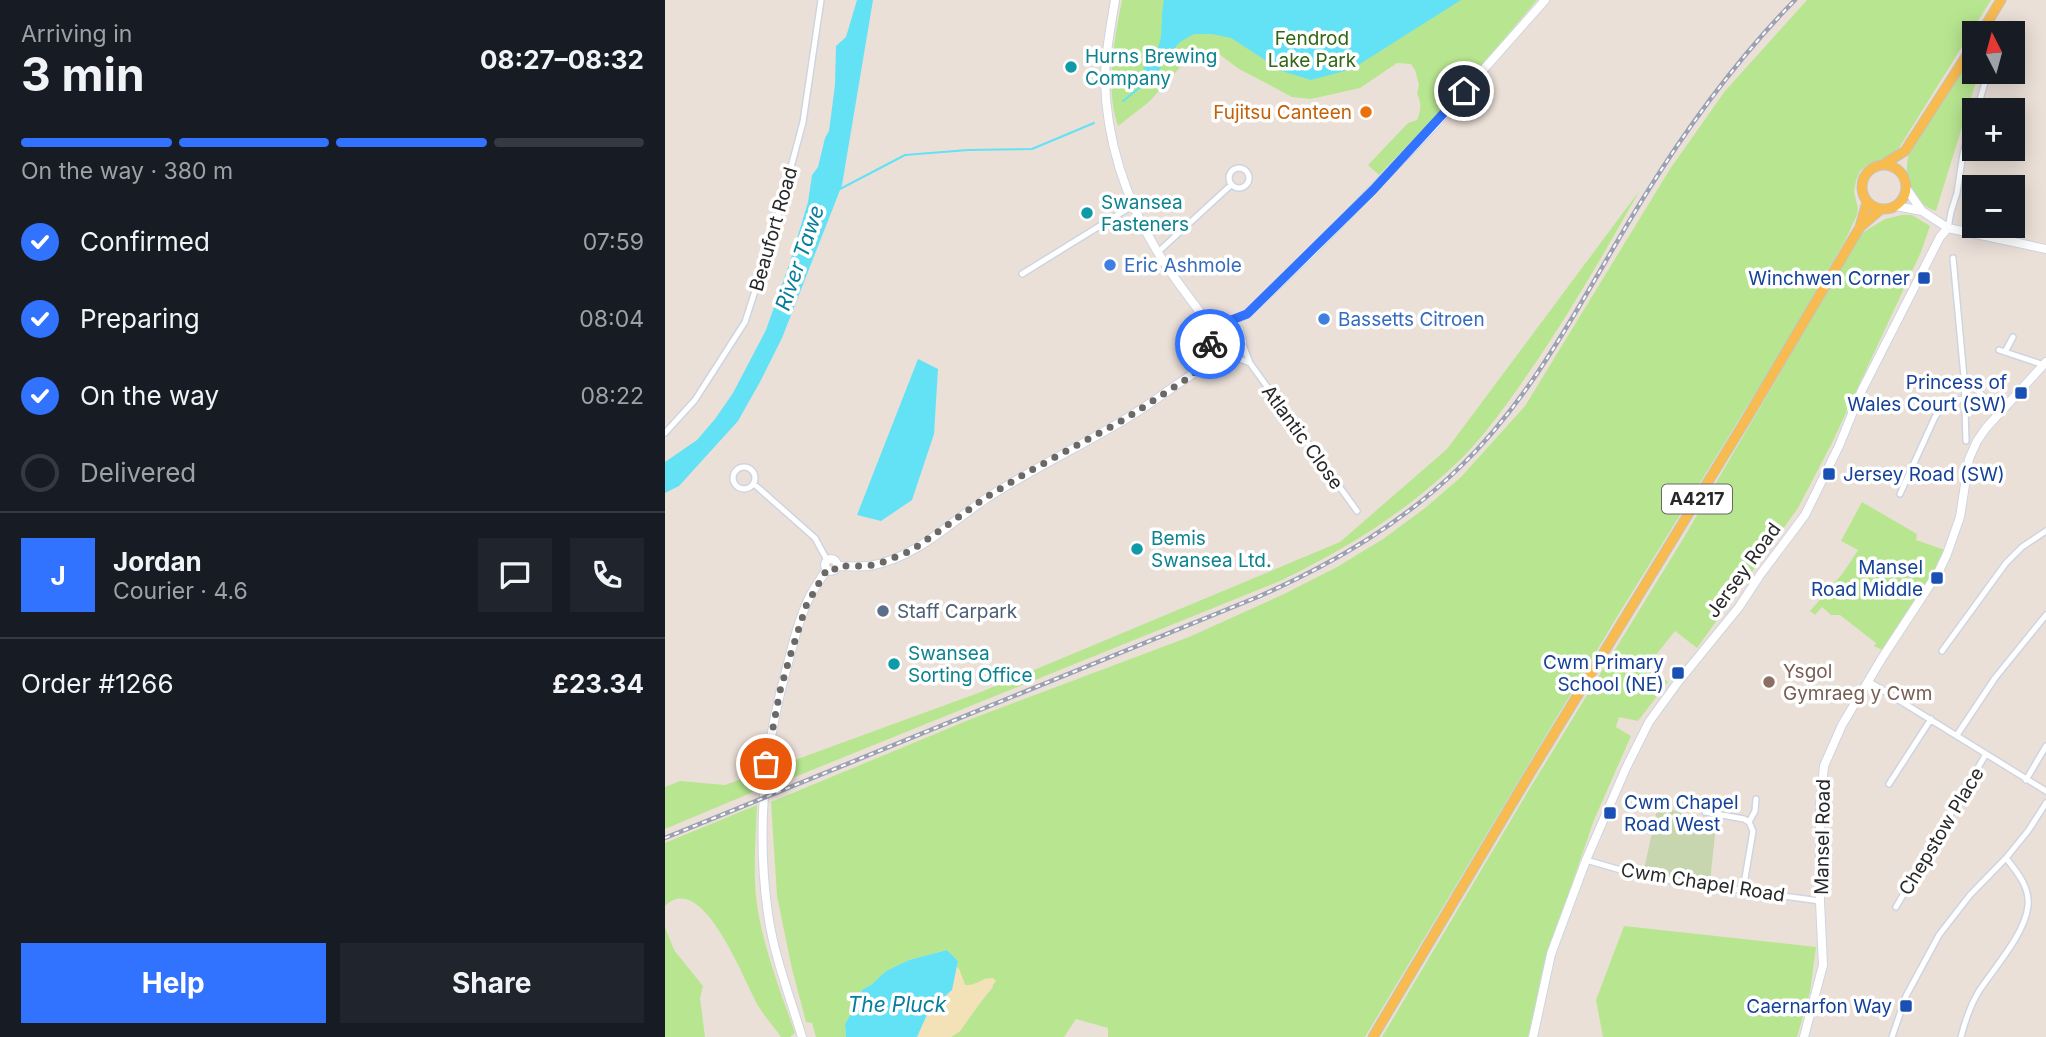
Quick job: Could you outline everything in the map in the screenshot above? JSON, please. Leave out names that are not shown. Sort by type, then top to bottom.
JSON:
[{"type":"main road","points":[[1988,21],[2001,0]]},
{"type":"main road","points":[[1905,151],[1870,170],[1865,176],[1862,189],[1867,202],[1881,209],[1896,206],[1901,201],[1906,188],[1902,174],[1905,151],[1962,63]]},
{"type":"main road","points":[[1882,165],[1890,166],[1902,174]]},
{"type":"main road","name":"A4217","points":[[1373,1037],[1860,227],[1867,202]]},
{"type":"main road","name":"A4217","points":[[1860,227],[1881,209]]},
{"type":"street","name":"Beaufort Road","points":[[665,433],[695,400],[745,322],[772,238],[803,122],[821,0]]},
{"type":"street","points":[[1115,0],[1105,79],[1110,132],[1116,157],[1132,206],[1157,253],[1213,329]]},
{"type":"street","points":[[1204,366],[1213,329],[1247,314],[1304,260],[1406,156],[1545,0]]},
{"type":"street","name":"Jersey Road","points":[[1536,1036],[1552,954],[1586,860],[1626,768],[1649,722],[1739,607],[1805,515],[1889,336],[1940,237],[1948,228],[1962,160]]},
{"type":"street","points":[[1157,253],[1231,185]]},
{"type":"street","points":[[1906,188],[1922,211],[1948,228],[2046,248]]},
{"type":"street","points":[[1022,274],[1132,206]]},
{"type":"street","points":[[1896,206],[1922,211]]},
{"type":"street","points":[[1953,258],[1964,377],[1966,441]]},
{"type":"street","points":[[802,1037],[768,917],[763,792],[769,742],[787,666],[806,606],[827,565],[834,560],[837,566],[866,566],[908,552],[985,498],[1125,419],[1204,366],[1238,351],[1247,314]]},
{"type":"street","points":[[1228,323],[1236,326],[1242,340]]},
{"type":"street","points":[[2013,337],[2002,351],[2045,364]]},
{"type":"street","name":"Atlantic Close","points":[[1242,340],[1250,363],[1357,511]]},
{"type":"street","points":[[1210,344],[1213,350],[1250,363]]},
{"type":"street","name":"Mansel Road","points":[[1804,1037],[1823,965],[1820,804],[1824,766],[1842,725],[1939,571],[1960,517],[1969,459],[1981,434],[2045,364]]},
{"type":"street","points":[[1964,377],[2000,412]]},
{"type":"street","points":[[1900,494],[1941,408],[1952,400],[1965,399]]},
{"type":"street","points":[[740,468],[749,468],[755,474],[754,484],[748,489],[738,487],[734,482],[734,474],[740,468]]},
{"type":"street","points":[[754,484],[815,538],[827,565]]},
{"type":"street","points":[[1942,651],[2006,563],[2022,547],[2046,531]]},
{"type":"street","points":[[1957,735],[1995,678],[2046,615]]},
{"type":"street","points":[[1868,681],[2046,791]]},
{"type":"street","points":[[1889,783],[1931,719]]},
{"type":"street","points":[[2027,780],[2046,746]]},
{"type":"street","name":"Chepstow Place","points":[[1896,907],[1986,754]]},
{"type":"street","points":[[1749,822],[1755,811],[1756,799]]},
{"type":"street","points":[[1892,1037],[1906,996],[1939,935],[1969,895],[2006,858],[2028,831],[2046,803]]},
{"type":"street","points":[[1705,812],[1749,822],[1753,831],[1743,890]]},
{"type":"street","points":[[1961,1037],[1967,1013],[2015,936],[2024,920],[2028,905],[2027,891],[2021,877],[2006,858]]},
{"type":"street","name":"Cwm Chapel Road","points":[[1586,860],[1645,877],[1821,901]]},
{"type":"green space","name":"Fendrod Lake Park","points":[[1122,0],[1537,0],[1451,101],[1379,175],[1368,165],[1408,123],[1417,120],[1419,85],[1411,64],[1397,63],[1360,88],[1311,99],[1292,97],[1239,69],[1215,51],[1201,50],[1193,53],[1149,102],[1118,126],[1111,80]]},
{"type":"green space","points":[[1807,0],[1991,0],[1978,21],[1962,21],[1962,47],[1899,148],[1860,171],[1854,192],[1857,215],[1846,239],[1776,360],[1620,612],[1365,1037],[1108,1037],[1108,1028],[1076,1019],[1064,1037],[951,1037],[960,1031],[993,987],[986,978],[974,986],[965,985],[957,967],[958,961],[947,950],[909,960],[886,971],[863,989],[854,1000],[853,1010],[845,1024],[846,1037],[816,1037],[812,1023],[806,1022],[777,896],[771,802],[971,719],[1189,637],[1337,567],[1383,539],[1425,508],[1461,477],[1525,406],[1670,169],[1725,91]]},
{"type":"green space","points":[[1962,69],[1962,84],[1975,84],[1971,98],[1962,98],[1962,127],[1936,211],[1919,201],[1910,186],[1907,168],[1910,149]]},
{"type":"green space","points":[[1640,190],[1554,335],[1495,420],[1464,456],[1400,511],[1330,555],[1280,581],[770,787],[773,768],[981,692],[1340,542],[1447,449]]},
{"type":"green space","points":[[1912,215],[1930,226],[1921,252],[1832,443],[1798,508],[1697,648],[1675,631],[1648,665],[1668,682],[1638,721],[1619,717],[1616,727],[1631,736],[1594,820],[1547,956],[1528,1037],[1382,1037],[1527,793],[1683,539],[1862,233],[1885,219]]},
{"type":"green space","points":[[1862,502],[1917,534],[1916,540],[1945,550],[1937,570],[1884,651],[1874,646],[1876,643],[1840,615],[1831,615],[1822,607],[1815,615],[1810,611],[1843,573],[1858,550],[1841,541]]},
{"type":"green space","points":[[760,772],[758,790],[665,829],[665,787],[680,781],[725,785]]},
{"type":"green space","points":[[757,805],[756,899],[769,958],[795,1033],[790,1037],[781,1037],[761,1011],[733,955],[708,915],[694,903],[679,898],[665,906],[665,843]]},
{"type":"green space","points":[[1658,805],[1716,825],[1710,882],[1643,874]]},
{"type":"green space","points":[[1624,926],[1816,947],[1810,992],[1797,1037],[1603,1037],[1596,1000]]},
{"type":"green space","points":[[665,927],[674,950],[703,986],[700,998],[705,1037],[665,1037]]},
{"type":"sand","points":[[957,967],[965,985],[989,978],[996,981],[960,1031],[951,1037],[917,1037],[929,1010],[952,990]]},
{"type":"water","name":"River Tawe","points":[[857,0],[873,0],[842,185],[782,338],[738,421],[679,486],[665,493],[665,462],[697,440],[715,419],[733,393],[766,330],[808,202],[812,175],[818,167],[829,131],[835,85],[836,46],[846,37]]},
{"type":"water","points":[[1164,0],[1461,0],[1352,69],[1311,80],[1282,71],[1231,38],[1212,34],[1194,34],[1180,42],[1154,78],[1143,68],[1159,44]]},
{"type":"water","points":[[918,359],[938,369],[934,434],[912,500],[881,521],[857,515]]},
{"type":"water","name":"The Pluck","points":[[947,950],[958,961],[952,990],[929,1010],[917,1037],[846,1037],[845,1024],[853,1010],[854,1001],[863,989],[886,971],[909,960]]},
{"type":"waterway","points":[[1123,101],[1144,84]]},
{"type":"waterway","points":[[840,189],[905,155],[1032,149],[1094,123]]},
{"type":"railway","points":[[665,838],[1260,596],[1340,556],[1414,507],[1459,468],[1488,438],[1513,406],[1560,338],[1677,146],[1734,69],[1795,0]]},
{"type":"way so far","points":[[766,764],[780,691],[791,653],[811,594],[827,569],[830,571],[837,566],[878,564],[908,552],[985,498],[1125,419],[1185,380],[1204,366],[1210,344]]},
{"type":"place","name":"Hurns Brewing Company","points":[[1071,67]]},
{"type":"place","name":"Fujitsu Canteen","points":[[1366,112]]},
{"type":"place","name":"Swansea Fasteners","points":[[1087,213]]},
{"type":"place","name":"Eric Ashmole","points":[[1110,265]]},
{"type":"place","name":"Winchwen Corner","points":[[1924,278]]},
{"type":"place","name":"Bassetts Citroen","points":[[1324,319]]},
{"type":"place","name":"Princess of Wales Court (SW)","points":[[2021,393]]},
{"type":"place","name":"Jersey Road (SW)","points":[[1829,474]]},
{"type":"place","name":"Bemis Swansea Ltd.","points":[[1137,549]]},
{"type":"place","name":"Mansel Road Middle","points":[[1937,578]]},
{"type":"place","name":"Staff Carpark","points":[[883,611]]},
{"type":"place","name":"Swansea Sorting Office","points":[[894,664]]},
{"type":"place","name":"Cwm Primary School (NE)","points":[[1678,673]]},
{"type":"place","name":"Ysgol Gymraeg y Cwm","points":[[1769,682]]},
{"type":"place","name":"Cwm Chapel Road West","points":[[1610,813]]},
{"type":"place","name":"Caernarfon Way","points":[[1906,1006]]},
{"type":"route","points":[[1210,344],[1211,332],[1216,326],[1247,314],[1373,190],[1464,91]]}]
